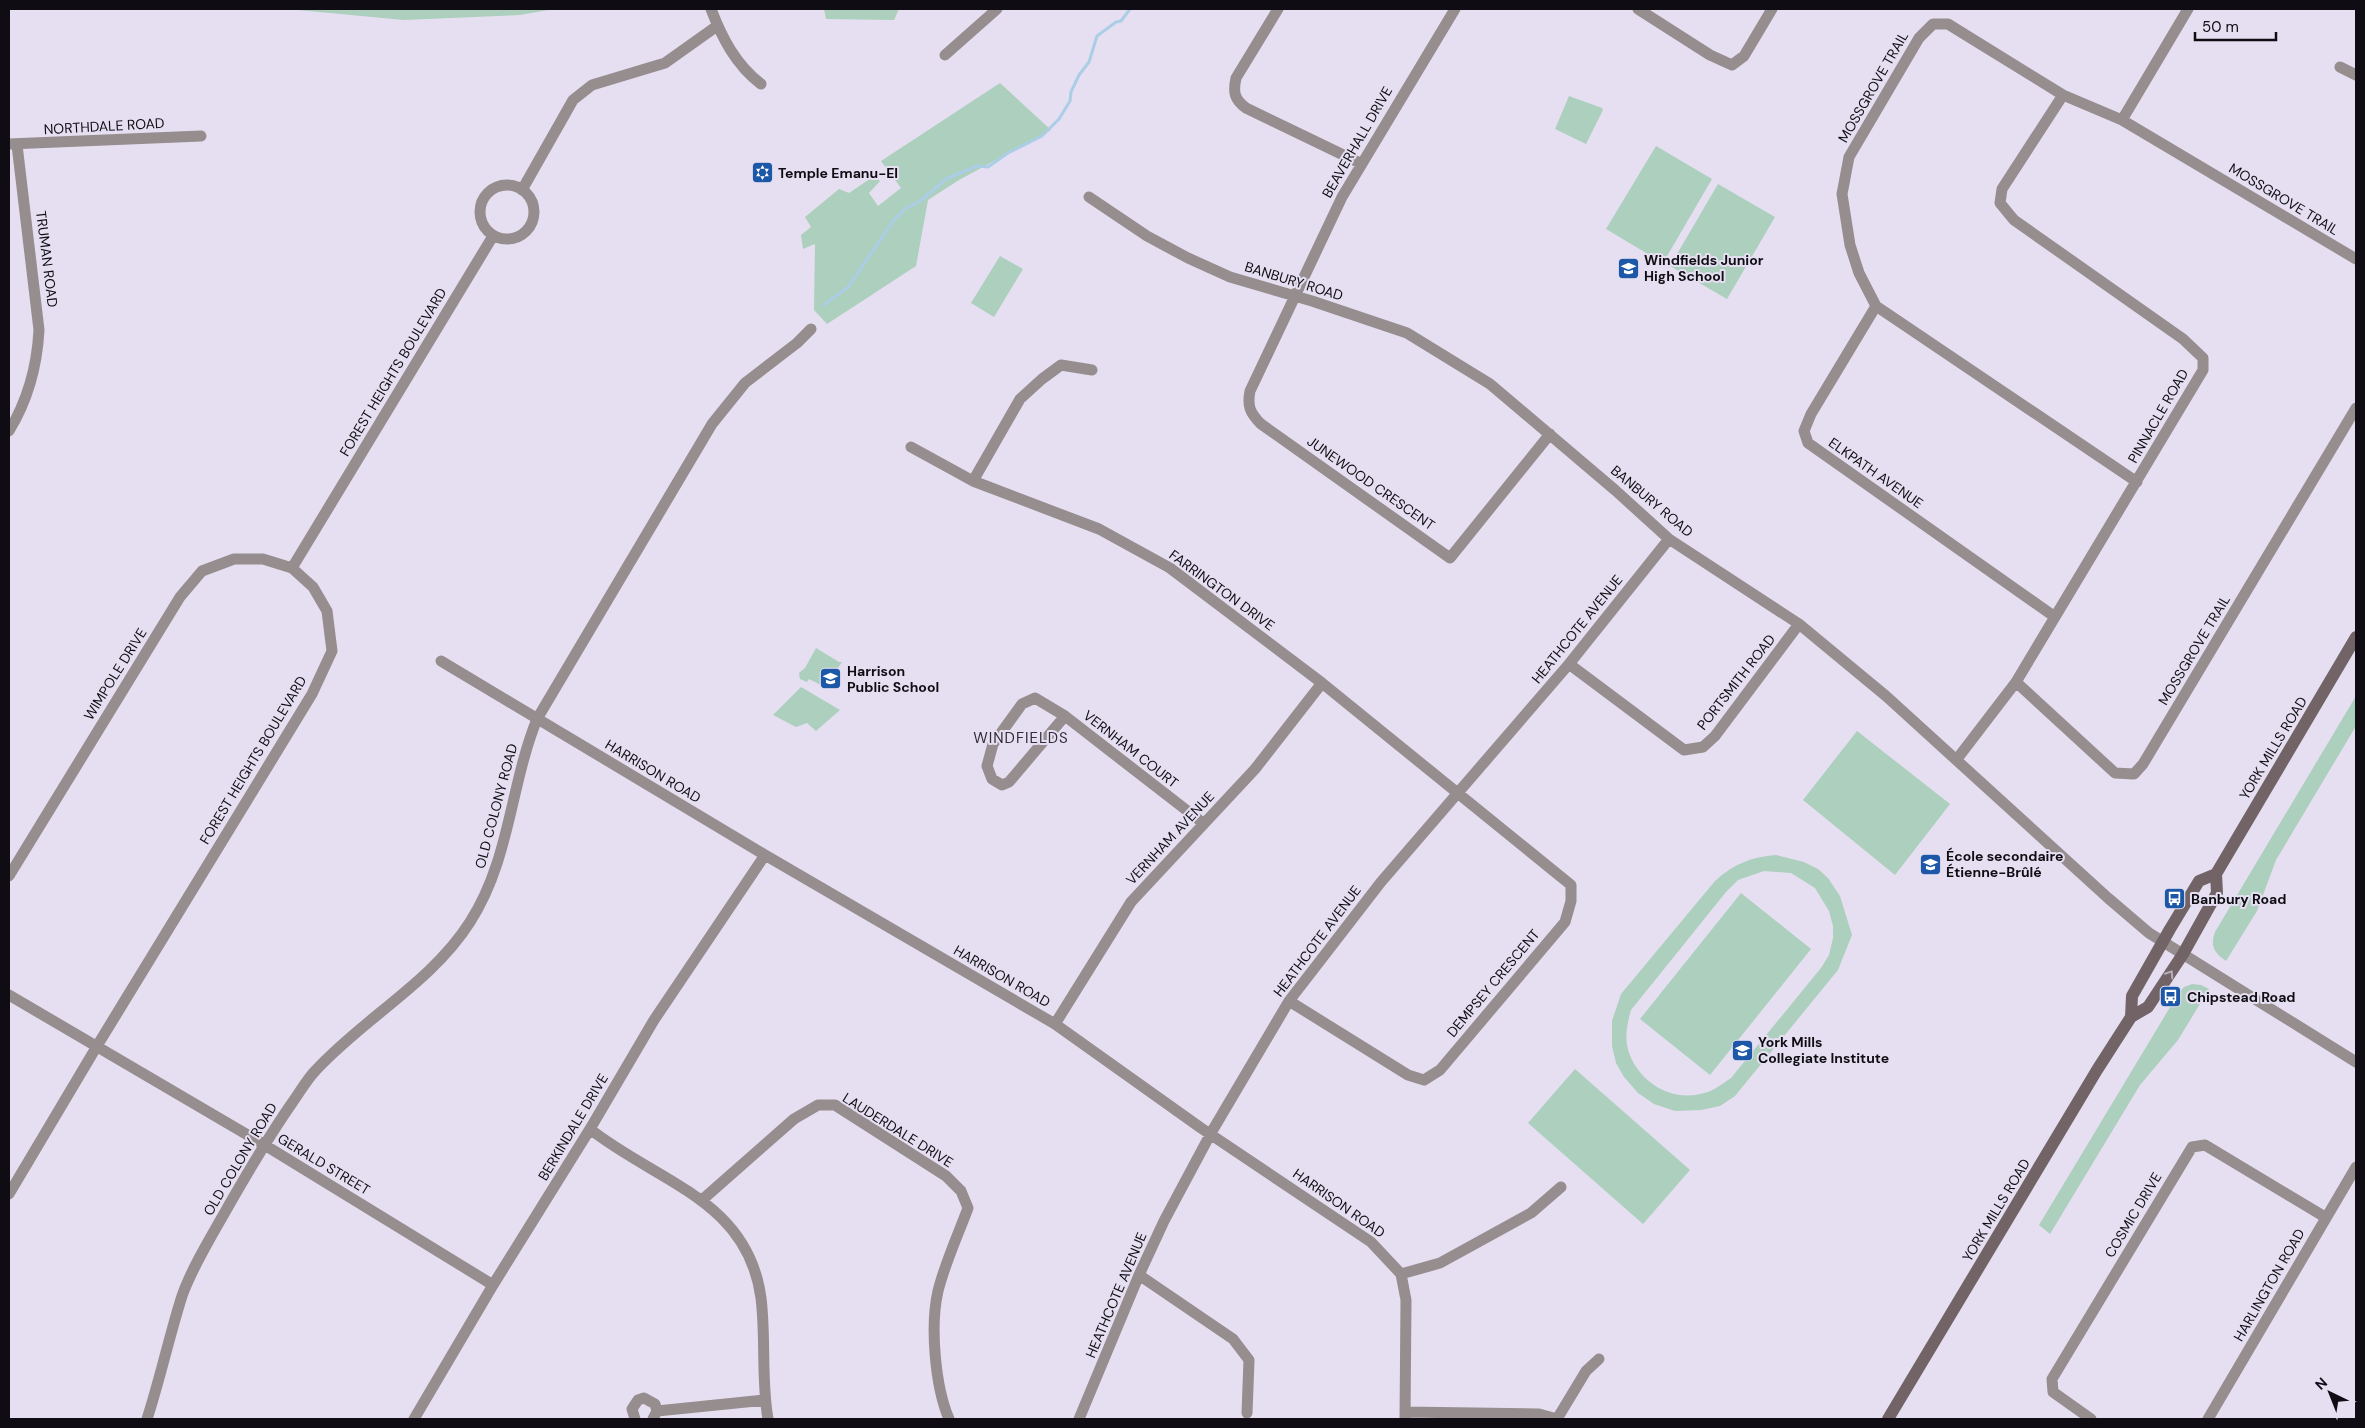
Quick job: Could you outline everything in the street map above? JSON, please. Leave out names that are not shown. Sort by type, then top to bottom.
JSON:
[{"type":"main road","name":"YORK MILLS ROAD","points":[[1888,1419],[2131,1017],[2148,1007],[2183,954],[2217,893],[2216,874],[2356,637]]},
{"type":"main road","name":"YORK MILLS ROAD","points":[[2131,1017],[2132,996],[2162,942],[2199,881],[2216,874]]},
{"type":"street","points":[[711,9],[717,26],[737,62],[761,84]]},
{"type":"street","points":[[946,55],[996,9]]},
{"type":"street","points":[[1278,9],[1236,78],[1234,89],[1236,101],[1246,108],[1360,163]]},
{"type":"street","name":"BEAVERHALL DRIVE","points":[[1295,296],[1324,231],[1360,163],[1456,9]]},
{"type":"street","points":[[1638,9],[1710,55],[1732,64],[1744,56],[1772,9]]},
{"type":"street","points":[[2122,120],[2188,9]]},
{"type":"street","name":"MOSSGROVE TRAIL","points":[[2137,482],[1876,306],[1859,273],[1850,245],[1842,194],[1849,157],[1919,38],[1933,24],[1948,24],[2063,95],[2122,120],[2356,259]]},
{"type":"street","points":[[522,190],[573,100],[592,85],[665,63],[717,26]]},
{"type":"street","points":[[2340,67],[2356,75]]},
{"type":"street","name":"PINNACLE ROAD","points":[[1957,759],[2016,682],[2203,370],[2203,358],[2183,339],[2014,220],[2000,203],[2002,189],[2063,95]]},
{"type":"street","name":"NORTHDALE ROAD","points":[[13,144],[201,136]]},
{"type":"street","name":"TRUMAN ROAD","points":[[9,431],[28,394],[38,350],[39,330],[13,144]]},
{"type":"street","points":[[509,185],[522,190],[533,202],[534,219],[531,226],[519,237],[502,239],[493,236],[481,221],[480,212],[484,198],[499,186],[509,185]]},
{"type":"street","name":"BANBURY ROAD","points":[[1089,197],[1147,236],[1188,258],[1230,277],[1295,296],[1406,333],[1490,384],[1669,539],[1799,624],[1886,696],[2108,898],[2162,942],[2183,954]]},
{"type":"street","name":"FOREST HEIGHTS BOULEVARD","points":[[9,1194],[96,1046],[312,694],[332,651],[327,611],[313,586],[292,568],[493,236]]},
{"type":"street","name":"JUNEWOOD CRESCENT","points":[[1295,296],[1250,391],[1248,402],[1251,414],[1260,424],[1450,558],[1550,434]]},
{"type":"street","name":"ELKPATH AVENUE","points":[[1876,306],[1811,414],[1804,431],[1808,443],[2055,617]]},
{"type":"street","name":"OLD COLONY ROAD","points":[[147,1419],[182,1294],[212,1235],[263,1144],[314,1072],[332,1053],[438,963],[455,944],[472,920],[492,881],[504,846],[520,769],[537,719],[712,424],[745,383],[797,343],[811,328]]},
{"type":"street","points":[[973,481],[1020,399],[1034,385],[1062,365],[1092,370]]},
{"type":"street","name":"MOSSGROVE TRAIL","points":[[2016,682],[2115,773],[2134,774],[2143,764],[2356,408]]},
{"type":"street","name":"FARRINGTON DRIVE","points":[[911,447],[973,481],[1099,529],[1170,568],[1322,683],[1457,794]]},
{"type":"street","name":"HEATHCOTE AVENUE","points":[[1079,1419],[1139,1275],[1164,1221],[1211,1134],[1289,1002],[1381,882],[1569,664],[1669,539]]},
{"type":"street","name":"WIMPOLE DRIVE","points":[[9,876],[180,597],[202,571],[234,559],[262,559],[292,568]]},
{"type":"street","name":"PORTSMITH ROAD","points":[[1569,664],[1684,750],[1703,747],[1715,736],[1799,624]]},
{"type":"street","name":"HARRISON ROAD","points":[[441,661],[766,855],[1055,1024],[1211,1134],[1371,1242],[1401,1274]]},
{"type":"street","name":"VERNHAM AVENUE","points":[[1055,1024],[1131,902],[1255,769],[1322,683]]},
{"type":"street","name":"VERNHAM COURT","points":[[1065,716],[1008,782],[1002,785],[992,779],[987,766],[993,744],[1022,704],[1035,698],[1065,716],[1203,823]]},
{"type":"street","name":"DEMPSEY CRESCENT","points":[[1289,1002],[1408,1076],[1424,1080],[1440,1070],[1565,922],[1571,901],[1571,885],[1457,794]]},
{"type":"street","name":"BERKINDALE DRIVE","points":[[414,1419],[493,1285],[590,1130],[654,1020],[766,855]]},
{"type":"street","points":[[2183,954],[2356,1062]]},
{"type":"street","name":"GERALD STREET","points":[[9,995],[263,1144],[493,1285]]},
{"type":"street","name":"LAUDERDALE DRIVE","points":[[702,1200],[794,1119],[818,1105],[835,1106],[946,1176],[961,1191],[968,1208],[938,1290],[934,1318],[936,1368],[949,1419]]},
{"type":"street","points":[[590,1130],[702,1200],[731,1226],[754,1265],[761,1298],[765,1400],[768,1419]]},
{"type":"street","name":"COSMIC DRIVE","points":[[2091,1419],[2053,1392],[2052,1379],[2192,1147],[2205,1144],[2325,1217]]},
{"type":"street","name":"HARLINGTON ROAD","points":[[2208,1419],[2356,1167]]},
{"type":"street","points":[[1561,1187],[1531,1213],[1440,1263],[1401,1274],[1406,1300],[1405,1416],[1539,1414],[1557,1419],[1586,1371],[1599,1359]]},
{"type":"street","points":[[1139,1275],[1233,1340],[1249,1360],[1246,1414]]},
{"type":"street","points":[[635,1419],[632,1408],[634,1403],[640,1399],[652,1401],[655,1415],[765,1400]]},
{"type":"green space","points":[[287,9],[554,9],[520,15],[404,20]]},
{"type":"green space","points":[[824,9],[899,9],[894,20],[826,19]]},
{"type":"green space","points":[[1000,83],[1051,130],[959,180],[928,200],[916,266],[827,324],[814,310],[815,244],[803,249],[801,235],[811,227],[805,217],[839,189],[849,193],[874,176],[880,181],[869,193],[878,206],[901,188],[881,161]]},
{"type":"green space","points":[[1569,96],[1603,110],[1586,144],[1555,129]]},
{"type":"green space","points":[[1656,146],[1712,179],[1663,263],[1606,229]]},
{"type":"green space","points":[[1718,184],[1775,217],[1727,299],[1670,266]]},
{"type":"green space","points":[[1000,256],[1023,269],[994,317],[971,303]]},
{"type":"green space","points":[[816,648],[842,662],[825,687],[809,679],[807,682],[800,679],[799,673],[805,668]]},
{"type":"green space","points":[[801,687],[840,710],[816,731],[807,723],[796,727],[773,715]]},
{"type":"green space","points":[[2356,696],[2356,726],[2276,860],[2257,911],[2226,961],[2214,949],[2215,932]]},
{"type":"green space","points":[[1857,731],[1950,804],[1895,875],[1803,800]]},
{"type":"green space","points":[[1776,855],[1804,862],[1818,869],[1828,878],[1840,896],[1852,935],[1838,970],[1735,1096],[1720,1106],[1701,1110],[1675,1111],[1654,1104],[1638,1093],[1624,1077],[1616,1063],[1612,1046],[1612,1021],[1621,994],[1715,881],[1743,862]],"holes":[[[1764,871],[1791,873],[1815,888],[1829,911],[1833,926],[1833,938],[1829,955],[1821,968],[1731,1078],[1724,1083],[1708,1092],[1688,1096],[1664,1090],[1653,1084],[1636,1067],[1627,1045],[1628,1023],[1631,1010],[1726,892],[1738,880]]]},
{"type":"green space","points":[[1741,893],[1811,949],[1710,1075],[1640,1019]]},
{"type":"green space","points":[[2192,984],[2201,985],[2209,989],[2178,1040],[2140,1085],[2050,1234],[2039,1225],[2178,994],[2184,987]]},
{"type":"green space","points":[[1575,1069],[1690,1170],[1643,1224],[1528,1123]]},
{"type":"waterway","points":[[824,305],[848,287],[894,220],[906,208],[919,202],[946,179],[977,166],[988,167],[1008,153],[1042,136],[1059,119],[1070,101],[1071,92],[1079,75],[1089,62],[1097,36],[1116,22],[1121,21],[1130,9]]},
{"type":"place","name":"Temple Emanu-El","points":[[762,173]]},
{"type":"place","name":"Windfields Junior High School","points":[[1628,268]]},
{"type":"place","name":"Harrison Public School","points":[[831,679]]},
{"type":"place","name":"École secondaire Étienne-Brûlé","points":[[1930,864]]},
{"type":"place","name":"Banbury Road","points":[[2175,899]]},
{"type":"place","name":"Chipstead Road","points":[[2171,997]]},
{"type":"place","name":"York Mills Collegiate Institute","points":[[1742,1050]]},
{"type":"district","name":"WINDFIELDS","points":[[1021,738]]}]
